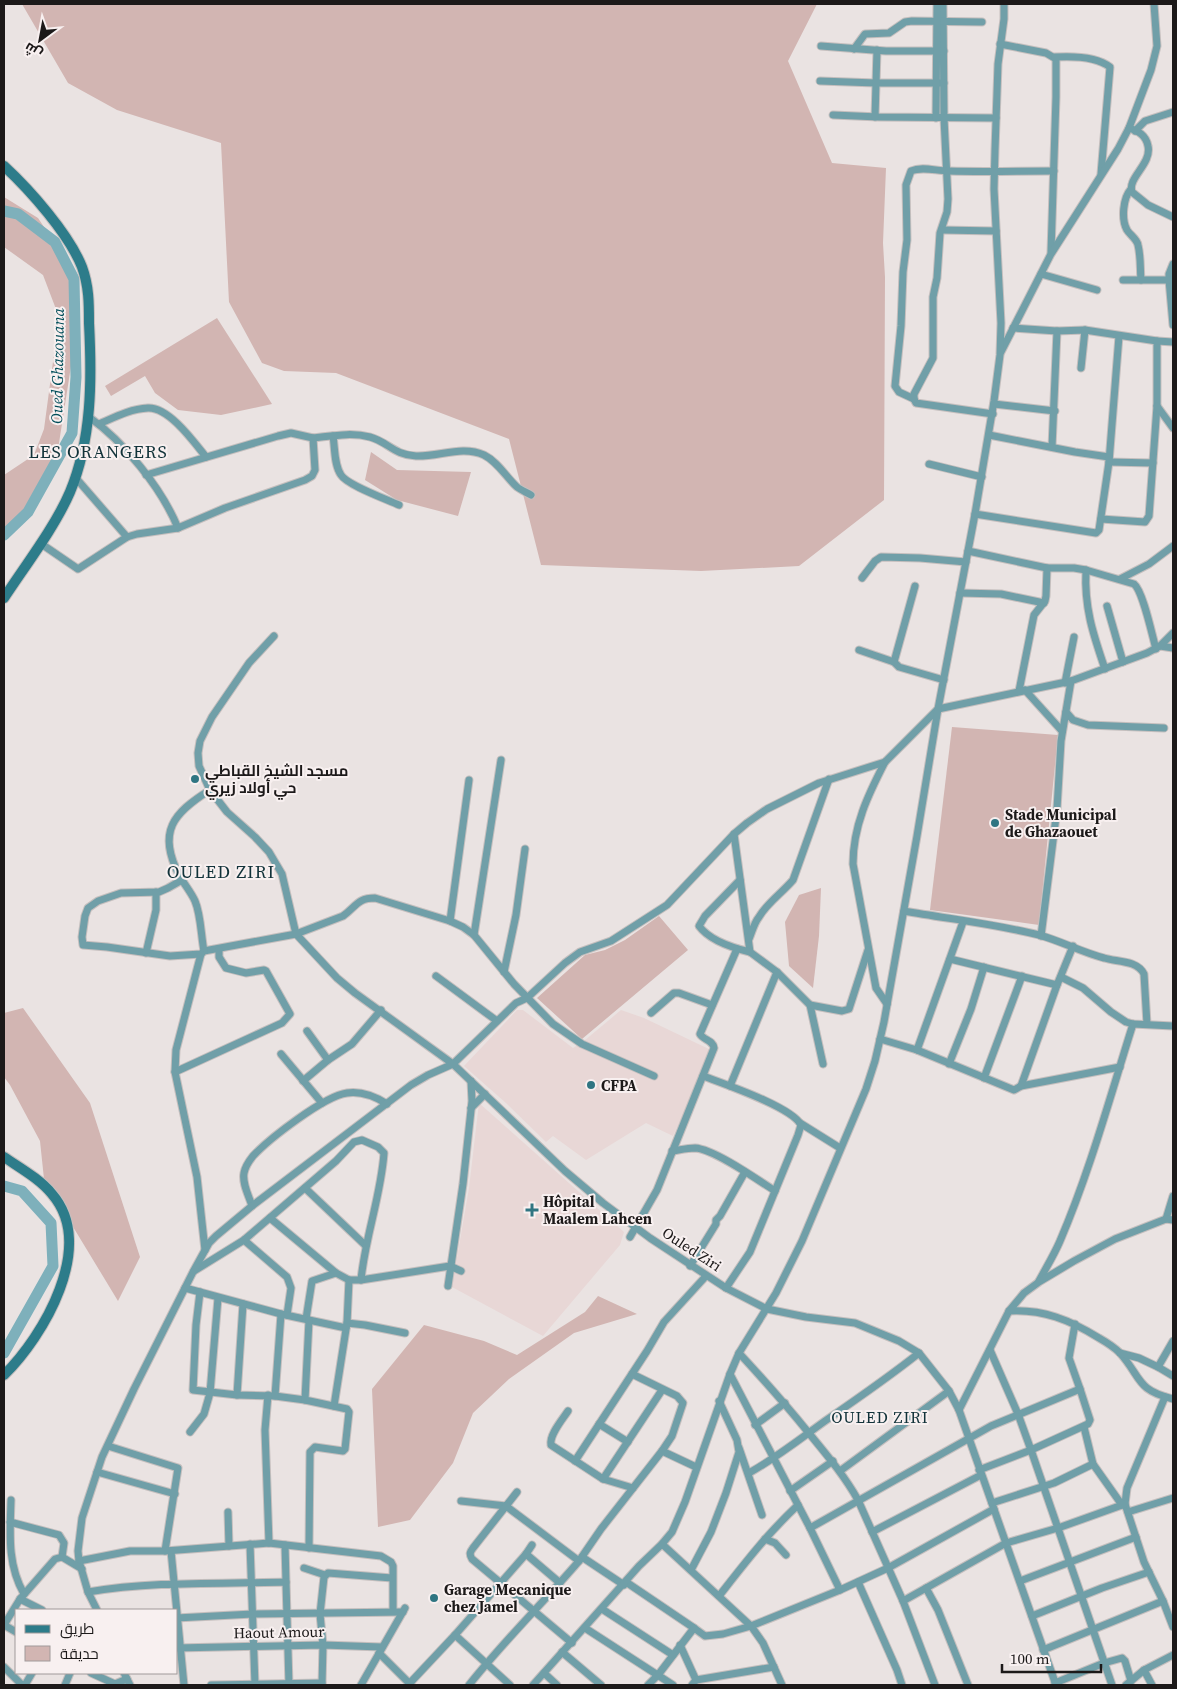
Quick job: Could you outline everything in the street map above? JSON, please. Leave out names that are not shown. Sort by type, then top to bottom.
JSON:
[{"type":"main road","points":[[4,166],[31,193],[54,222],[72,247],[82,266],[89,289],[90,348],[89,417],[85,439],[70,492],[4,598]]},
{"type":"main road","points":[[4,1156],[52,1194],[60,1206],[69,1234],[67,1267],[49,1314],[28,1349],[4,1375]]},
{"type":"street","points":[[937,4],[941,21]]},
{"type":"street","points":[[914,399],[914,394],[933,358],[933,297],[942,230],[947,212],[947,171],[940,118],[941,21],[943,4]]},
{"type":"street","points":[[533,1685],[639,1566],[662,1544],[676,1524],[730,1374],[740,1353],[767,1309],[802,1241],[866,1089],[875,1061],[904,911],[938,709],[976,514],[993,414],[1000,355],[995,170],[998,64],[1004,4]]},
{"type":"street","points":[[1000,355],[1051,254],[1101,174],[1132,130],[1157,46],[1154,4]]},
{"type":"street","points":[[854,49],[862,37],[867,34],[889,33],[910,21],[982,22]]},
{"type":"street","points":[[1000,44],[1046,53],[1055,57],[1094,60],[1110,67],[1101,174]]},
{"type":"street","points":[[821,46],[877,50],[941,51]]},
{"type":"street","points":[[875,117],[877,50]]},
{"type":"street","points":[[1051,254],[1057,74],[1055,57]]},
{"type":"street","points":[[820,81],[940,83]]},
{"type":"street","points":[[1132,130],[1145,121],[1173,112]]},
{"type":"street","points":[[833,115],[996,118]]},
{"type":"street","points":[[1132,130],[1145,137],[1149,153],[1147,160],[1131,184],[1131,189],[1134,195],[1148,205],[1173,217]]},
{"type":"street","points":[[1103,152],[1109,163]]},
{"type":"street","points":[[993,414],[916,403],[914,399],[899,392],[896,386],[903,272],[907,240],[906,185],[911,171],[917,168],[947,171],[1054,171]]},
{"type":"street","points":[[1131,189],[1128,191],[1125,203],[1124,219],[1127,231],[1138,243],[1142,280]]},
{"type":"street","points":[[942,230],[996,231]]},
{"type":"street","points":[[1173,264],[1170,274],[1173,325]]},
{"type":"street","points":[[1040,274],[1097,290]]},
{"type":"street","points":[[1123,280],[1170,280]]},
{"type":"street","points":[[1000,322],[1057,331],[1085,330],[1172,344]]},
{"type":"street","points":[[1081,368],[1085,330]]},
{"type":"street","points":[[1052,447],[1057,331]]},
{"type":"street","points":[[976,514],[1096,533],[1099,530],[1109,459],[1119,336]]},
{"type":"street","points":[[1101,519],[1146,522],[1149,516],[1157,406],[1157,341]]},
{"type":"street","points":[[994,404],[1055,411]]},
{"type":"street","points":[[1157,406],[1173,428]]},
{"type":"street","points":[[99,424],[128,412],[149,408],[163,412],[173,420],[206,457]]},
{"type":"street","points":[[89,417],[114,438],[146,475],[171,511],[178,528]]},
{"type":"street","points":[[146,475],[291,433],[313,438],[347,434],[372,438],[402,455],[418,456],[451,451],[464,451],[484,455],[494,462],[518,488],[531,495]]},
{"type":"street","points":[[990,435],[1109,459],[1153,463]]},
{"type":"street","points":[[333,436],[338,468],[342,477],[399,505]]},
{"type":"street","points":[[40,543],[78,570],[127,537],[178,528],[225,508],[310,478],[315,470],[313,438]]},
{"type":"street","points":[[929,464],[982,477]]},
{"type":"street","points":[[75,477],[127,537]]},
{"type":"street","points":[[1120,579],[1148,564],[1173,546]]},
{"type":"street","points":[[968,551],[1047,568],[1086,570],[1134,584],[1137,587],[1158,647]]},
{"type":"street","points":[[862,578],[875,561],[881,557],[966,562]]},
{"type":"street","points":[[1022,690],[1034,615],[1044,603],[1046,596],[1047,568]]},
{"type":"street","points":[[1086,570],[1087,612],[1105,669]]},
{"type":"street","points":[[894,662],[915,586]]},
{"type":"street","points":[[960,593],[1002,594],[1044,603]]},
{"type":"street","points":[[1107,606],[1124,662]]},
{"type":"street","points":[[887,1004],[876,988],[853,864],[853,849],[860,815],[868,794],[885,762],[938,709],[1022,690],[1068,682],[1124,662],[1158,647],[1173,633]]},
{"type":"street","points":[[274,636],[249,663],[212,717],[200,741],[198,753],[199,766],[210,790],[227,812],[255,836],[282,874],[296,934]]},
{"type":"street","points":[[1041,936],[1057,809],[1062,731],[1066,712],[1074,637]]},
{"type":"street","points":[[1158,647],[1173,648]]},
{"type":"street","points":[[859,650],[894,662],[899,667],[944,680]]},
{"type":"street","points":[[1022,690],[1062,731]]},
{"type":"street","points":[[1066,712],[1073,720],[1088,725],[1164,728]]},
{"type":"street","points":[[474,935],[502,760]]},
{"type":"street","points":[[96,1609],[88,1592],[79,1561],[78,1551],[82,1518],[97,1472],[108,1446],[193,1272],[205,1250],[216,1236],[252,1206],[411,1085],[453,1064],[516,1003],[527,998],[565,963],[580,952],[611,941],[668,905],[734,834],[768,809],[829,780],[885,762]]},
{"type":"street","points":[[450,920],[469,780]]},
{"type":"street","points":[[748,941],[758,917],[772,901],[784,892],[792,880],[829,780]]},
{"type":"street","points":[[205,1250],[196,1177],[175,1072],[176,1050],[202,952],[196,903],[182,880],[171,856],[168,843],[174,822],[188,804],[210,790]]},
{"type":"street","points":[[734,834],[750,952]]},
{"type":"street","points":[[504,972],[516,915],[525,849]]},
{"type":"street","points":[[182,880],[156,892],[121,893],[98,901],[88,908],[85,916],[82,942],[86,946],[170,956],[219,950],[296,934],[343,916],[365,898],[375,898],[450,920],[463,926],[474,935],[527,998],[553,1024],[582,1044],[654,1076]]},
{"type":"street","points":[[740,880],[705,916],[700,926],[703,931],[717,940],[737,949],[750,952],[777,972],[810,1005],[823,1064]]},
{"type":"street","points":[[146,954],[156,910],[156,892]]},
{"type":"street","points":[[904,911],[1011,929],[1041,936],[1104,958],[1134,964],[1144,974],[1147,1024]]},
{"type":"street","points":[[916,1050],[963,922]]},
{"type":"street","name":"Ouled Ziri","points":[[296,934],[337,978],[355,993],[453,1064],[565,1171],[603,1203],[690,1266],[726,1288],[767,1309],[806,1317],[855,1323],[899,1341],[919,1353],[949,1391],[959,1410],[1056,1684]]},
{"type":"street","points":[[880,1039],[916,1050],[1012,1090],[1017,1090],[1021,1086],[1073,946]]},
{"type":"street","points":[[810,1005],[842,1012],[849,1008],[868,948]]},
{"type":"street","points":[[630,1237],[657,1190],[714,1048],[712,1043],[700,1034],[737,949]]},
{"type":"street","points":[[175,1072],[282,1023],[290,1014],[264,970],[246,973],[226,968],[219,957],[219,950]]},
{"type":"street","points":[[950,959],[1057,985]]},
{"type":"street","points":[[949,1064],[971,1009],[984,967]]},
{"type":"street","points":[[730,1086],[753,1026],[777,972]]},
{"type":"street","points":[[436,976],[497,1021]]},
{"type":"street","points":[[984,1078],[1022,976]]},
{"type":"street","points":[[1061,976],[1084,988],[1120,1019],[1133,1024],[1173,1026]]},
{"type":"street","points":[[651,1013],[674,993],[680,993],[712,1005]]},
{"type":"street","points":[[303,1081],[328,1060],[352,1044],[381,1010]]},
{"type":"street","points":[[1039,1282],[1060,1242],[1077,1197],[1107,1112],[1133,1024]]},
{"type":"street","points":[[307,1031],[328,1060]]},
{"type":"street","points":[[282,1054],[322,1103]]},
{"type":"street","points":[[1021,1086],[1120,1067]]},
{"type":"street","points":[[703,1076],[782,1110],[840,1148]]},
{"type":"street","points":[[448,1286],[463,1184],[472,1094],[471,1081]]},
{"type":"street","points":[[252,1206],[244,1180],[244,1172],[253,1156],[278,1134],[322,1103],[348,1093],[371,1096],[387,1104]]},
{"type":"street","points":[[470,1108],[485,1094]]},
{"type":"street","points":[[726,1288],[750,1252],[798,1136],[801,1128],[800,1123]]},
{"type":"street","points":[[193,1272],[244,1240],[358,1141],[362,1140],[383,1151],[384,1156],[379,1188],[365,1245],[361,1280]]},
{"type":"street","points":[[672,1151],[698,1148],[745,1172],[775,1191]]},
{"type":"street","points":[[690,1266],[745,1172]]},
{"type":"street","points":[[305,1188],[365,1245]]},
{"type":"street","points":[[959,1410],[1009,1310],[1019,1298],[1039,1282],[1115,1239],[1170,1220],[1173,1196]]},
{"type":"street","points":[[270,1218],[336,1273],[349,1280],[361,1280],[450,1266],[461,1271]]},
{"type":"street","points":[[244,1240],[287,1277],[291,1288],[284,1314],[265,1430],[269,1543]]},
{"type":"street","points":[[305,1400],[308,1319],[312,1281],[336,1273]]},
{"type":"street","points":[[574,1461],[664,1322],[706,1276]]},
{"type":"street","points":[[334,1406],[346,1326],[349,1280]]},
{"type":"street","points":[[185,1288],[218,1298],[308,1319],[346,1326],[365,1325],[405,1333]]},
{"type":"street","points":[[200,1292],[192,1389],[194,1391],[305,1400],[348,1410],[346,1447],[343,1451],[315,1447],[310,1452],[309,1548]]},
{"type":"street","points":[[190,1432],[204,1414],[210,1393],[218,1298]]},
{"type":"street","points":[[237,1395],[243,1304]]},
{"type":"street","points":[[1009,1310],[1033,1310],[1075,1324],[1112,1346],[1120,1353],[1145,1388],[1173,1399]]},
{"type":"street","points":[[872,1532],[980,1472],[1084,1427],[1089,1423],[1090,1420],[1069,1358],[1075,1324]]},
{"type":"street","points":[[1158,1367],[1173,1342]]},
{"type":"street","points":[[990,1350],[1018,1414],[1112,1685]]},
{"type":"street","points":[[740,1353],[833,1461],[858,1500],[903,1601],[934,1685]]},
{"type":"street","points":[[748,1473],[774,1459],[919,1353]]},
{"type":"street","points":[[1120,1353],[1139,1358],[1173,1376]]},
{"type":"street","points":[[468,1685],[581,1559],[601,1529],[672,1436],[683,1403],[676,1396],[632,1374]]},
{"type":"street","points":[[730,1374],[840,1590]]},
{"type":"street","points":[[810,1528],[968,1439],[1018,1414],[1080,1389]]},
{"type":"street","points":[[603,1479],[662,1390]]},
{"type":"street","points":[[840,1471],[949,1391]]},
{"type":"street","points":[[1124,1504],[1127,1488],[1164,1397]]},
{"type":"street","points":[[719,1401],[737,1440],[762,1514]]},
{"type":"street","points":[[755,1425],[785,1403]]},
{"type":"street","points":[[568,1411],[553,1435],[550,1443],[553,1447],[603,1479],[633,1488]]},
{"type":"street","points":[[599,1424],[628,1442]]},
{"type":"street","points":[[1084,1427],[1093,1464],[1128,1512],[1144,1562],[1173,1627]]},
{"type":"street","points":[[108,1446],[177,1467],[179,1471],[168,1551],[176,1609]]},
{"type":"street","points":[[691,1570],[711,1532],[726,1493],[739,1448]]},
{"type":"street","points":[[662,1451],[696,1467]]},
{"type":"street","points":[[790,1491],[833,1461]]},
{"type":"street","points":[[462,1502],[506,1506],[581,1559],[625,1583],[700,1633],[708,1636],[751,1626],[858,1582],[888,1568],[993,1506],[1043,1487],[1093,1464]]},
{"type":"street","points":[[97,1472],[175,1494]]},
{"type":"street","points":[[517,1492],[470,1553],[472,1559],[572,1643]]},
{"type":"street","points":[[1128,1512],[1173,1498]]},
{"type":"street","points":[[11,1500],[10,1522],[7,1535],[16,1581],[22,1597],[40,1609]]},
{"type":"street","points":[[903,1601],[1006,1543],[1058,1528],[1124,1504]]},
{"type":"street","points":[[719,1596],[765,1538],[798,1505]]},
{"type":"street","points":[[228,1512],[229,1546]]},
{"type":"street","points":[[10,1522],[59,1535],[64,1543],[62,1557]]},
{"type":"street","points":[[1020,1581],[1136,1537]]},
{"type":"street","points":[[765,1538],[775,1543],[786,1555]]},
{"type":"street","points":[[79,1561],[130,1552],[269,1543],[381,1556],[391,1562],[393,1611]]},
{"type":"street","points":[[250,1544],[254,1685]]},
{"type":"street","points":[[662,1544],[751,1626],[763,1644],[782,1685]]},
{"type":"street","points":[[285,1545],[289,1685]]},
{"type":"street","points":[[381,1650],[410,1684],[501,1583],[532,1545]]},
{"type":"street","points":[[526,1554],[560,1583]]},
{"type":"street","points":[[15,1631],[4,1625],[22,1597],[55,1559],[62,1557],[82,1569]]},
{"type":"street","points":[[304,1568],[326,1575],[328,1573],[392,1578]]},
{"type":"street","points":[[1032,1616],[1082,1595],[1149,1572]]},
{"type":"street","points":[[211,1685],[322,1684],[323,1645],[320,1614],[324,1577],[326,1575]]},
{"type":"street","points":[[88,1592],[120,1587],[174,1584],[286,1582]]},
{"type":"street","points":[[858,1582],[902,1685]]},
{"type":"street","points":[[926,1588],[938,1610],[968,1685]]},
{"type":"street","points":[[1044,1650],[1163,1601]]},
{"type":"street","points":[[602,1609],[673,1655]]},
{"type":"street","points":[[178,1618],[404,1610],[361,1685]]},
{"type":"street","points":[[585,1628],[673,1685]]},
{"type":"street","points":[[648,1685],[658,1675],[694,1628]]},
{"type":"street","points":[[455,1635],[510,1685]]},
{"type":"street","name":"Haout Amour","points":[[178,1647],[323,1645],[381,1650]]},
{"type":"street","points":[[680,1645],[694,1682],[774,1667]]},
{"type":"street","points":[[178,1647],[184,1685]]},
{"type":"street","points":[[562,1652],[602,1685]]},
{"type":"street","points":[[1128,1683],[1144,1670],[1173,1655]]},
{"type":"street","points":[[1056,1684],[1104,1663],[1122,1658],[1125,1661],[1128,1683]]},
{"type":"street","points":[[4,1667],[24,1685],[31,1674]]},
{"type":"street","points":[[1144,1670],[1152,1685]]},
{"type":"street","points":[[544,1673],[557,1685]]},
{"type":"street","points":[[93,1674],[115,1684],[127,1679]]},
{"type":"shaded area","name":"CFPA","points":[[517,1010],[523,1010],[573,1048],[621,1010],[644,1018],[713,1051],[673,1136],[646,1123],[586,1160],[553,1136],[546,1142],[464,1066]]},
{"type":"shaded area","name":"Hôpital Maalem Lahcen","points":[[479,1103],[624,1232],[620,1245],[543,1336],[452,1287],[469,1188]]},
{"type":"green space","points":[[22,4],[817,4],[788,61],[832,163],[886,168],[883,243],[885,277],[884,500],[799,566],[701,571],[541,565],[509,439],[336,373],[284,371],[262,363],[229,302],[221,143],[117,110],[68,83]]},
{"type":"green space","points":[[4,197],[38,218],[72,269],[76,334],[54,475],[4,535],[4,475],[34,455],[44,429],[59,317],[43,275],[4,247]]},
{"type":"green space","points":[[217,318],[272,404],[221,415],[178,410],[155,393],[145,376],[111,396],[105,386]]},
{"type":"green space","points":[[371,452],[397,470],[471,472],[458,516],[397,500],[365,480]]},
{"type":"green space","name":"Stade Municipal de Ghazaouet","points":[[952,727],[1058,735],[1039,925],[930,910]]},
{"type":"green space","points":[[821,888],[819,936],[813,988],[789,966],[785,922],[799,895]]},
{"type":"green space","points":[[659,916],[688,950],[582,1039],[537,998],[585,955],[605,950],[625,940]]},
{"type":"green space","points":[[23,1008],[90,1103],[140,1257],[118,1301],[44,1179],[40,1141],[4,1077],[4,1013]]},
{"type":"green space","points":[[598,1296],[637,1314],[574,1333],[509,1379],[473,1413],[453,1463],[410,1520],[378,1527],[372,1389],[424,1325],[484,1341],[517,1355],[585,1312]]},
{"type":"waterway","name":"Oued Ghazouana","points":[[4,211],[18,214],[55,242],[74,279],[76,377],[72,433],[28,512],[4,535]]},
{"type":"waterway","name":"Oued Ghazouana","points":[[4,1186],[22,1191],[51,1223],[53,1266],[4,1353]]},
{"type":"place","name":"مسجد الشيخ القباطي حي أولاد زيري","points":[[195,779]]},
{"type":"place","name":"Stade Municipal de Ghazaouet","points":[[995,823]]},
{"type":"place","name":"CFPA","points":[[591,1085]]},
{"type":"place","name":"Hôpital Maalem Lahcen","points":[[532,1210]]},
{"type":"place","name":"Garage Mecanique chez Jamel","points":[[434,1598]]},
{"type":"district","name":"LES ORANGERS","points":[[98,451]]},
{"type":"district","name":"OULED ZIRI","points":[[221,871]]},
{"type":"district","name":"OULED ZIRI","points":[[880,1417]]}]
